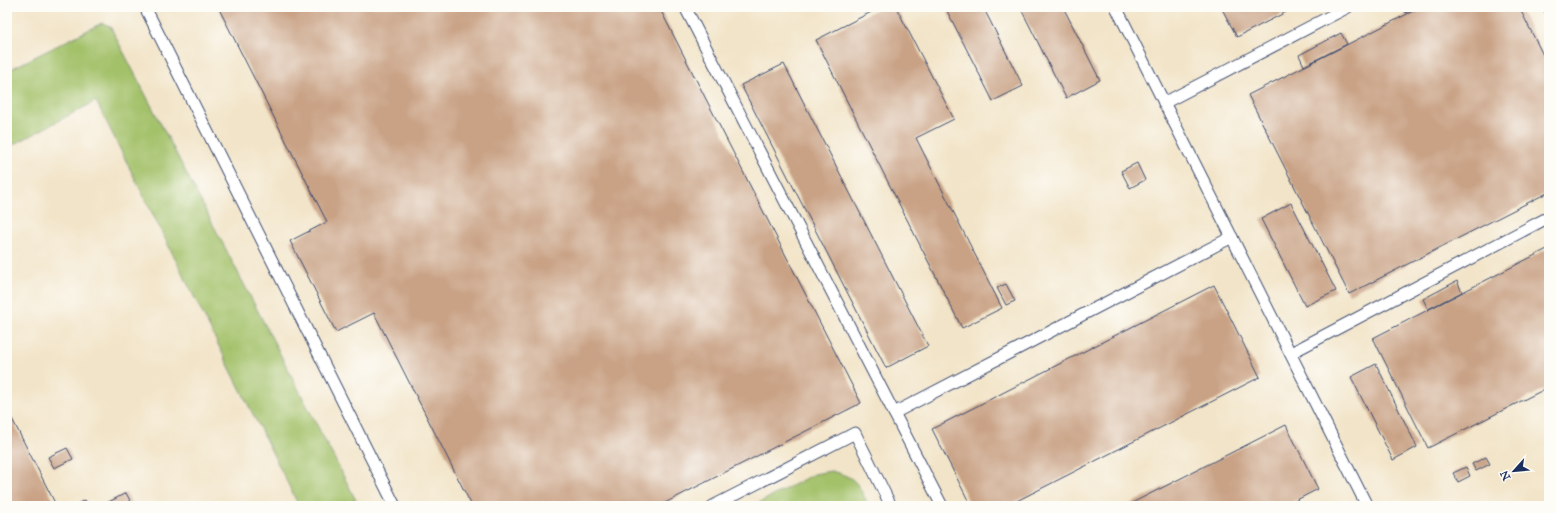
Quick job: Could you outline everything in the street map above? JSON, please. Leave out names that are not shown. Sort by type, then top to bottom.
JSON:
[{"type":"lane","points":[[145,7],[395,506]]},
{"type":"lane","points":[[685,7],[942,506]]},
{"type":"lane","points":[[1116,7],[1367,506]]},
{"type":"lane","points":[[1164,102],[1348,7]]},
{"type":"lane","points":[[1291,353],[1549,217]]},
{"type":"lane","points":[[894,412],[1232,237]]},
{"type":"lane","points":[[713,506],[855,433],[891,506]]},
{"type":"green space","points":[[102,23],[110,26],[359,506],[299,506],[96,101],[7,148],[7,71]]},
{"type":"green space","points":[[831,471],[846,476],[855,482],[869,506],[753,506],[814,474]]},
{"type":"building","points":[[218,7],[659,7],[861,403],[659,506],[472,506],[374,313],[336,332],[290,241],[327,222]]},
{"type":"building","points":[[881,7],[896,7],[954,119],[916,138],[1002,308],[962,328],[816,40]]},
{"type":"building","points":[[945,7],[983,7],[1023,86],[993,101]]},
{"type":"building","points":[[1020,7],[1063,7],[1100,80],[1066,98]]},
{"type":"building","points":[[1221,7],[1296,7],[1237,37]]},
{"type":"building","points":[[1402,7],[1418,7],[1406,13]]},
{"type":"building","points":[[1421,7],[1519,7],[1549,67],[1549,192],[1349,294],[1248,95]]},
{"type":"building","points":[[1341,33],[1347,44],[1304,66],[1299,55]]},
{"type":"building","points":[[784,64],[928,346],[886,368],[741,85]]},
{"type":"building","points":[[1137,163],[1145,180],[1130,188],[1121,171]]},
{"type":"building","points":[[1291,203],[1336,291],[1305,306],[1261,219]]},
{"type":"building","points":[[1549,248],[1549,387],[1428,448],[1373,338]]},
{"type":"building","points":[[1457,281],[1462,292],[1428,309],[1423,299]]},
{"type":"building","points":[[1006,284],[1015,301],[1006,305],[997,288]]},
{"type":"building","points":[[1214,285],[1260,377],[1007,506],[971,506],[932,429]]},
{"type":"building","points":[[1376,364],[1417,447],[1393,460],[1351,377]]},
{"type":"building","points":[[7,409],[56,505],[54,506],[7,506]]},
{"type":"building","points":[[1286,425],[1318,489],[1285,506],[1126,506]]},
{"type":"building","points":[[67,448],[73,459],[54,468],[48,457]]},
{"type":"building","points":[[1486,457],[1490,464],[1476,471],[1472,464]]},
{"type":"building","points":[[1466,467],[1470,476],[1458,482],[1453,473]]},
{"type":"building","points":[[126,493],[133,506],[101,506]]},
{"type":"building","points":[[85,500],[89,506],[73,506]]}]
